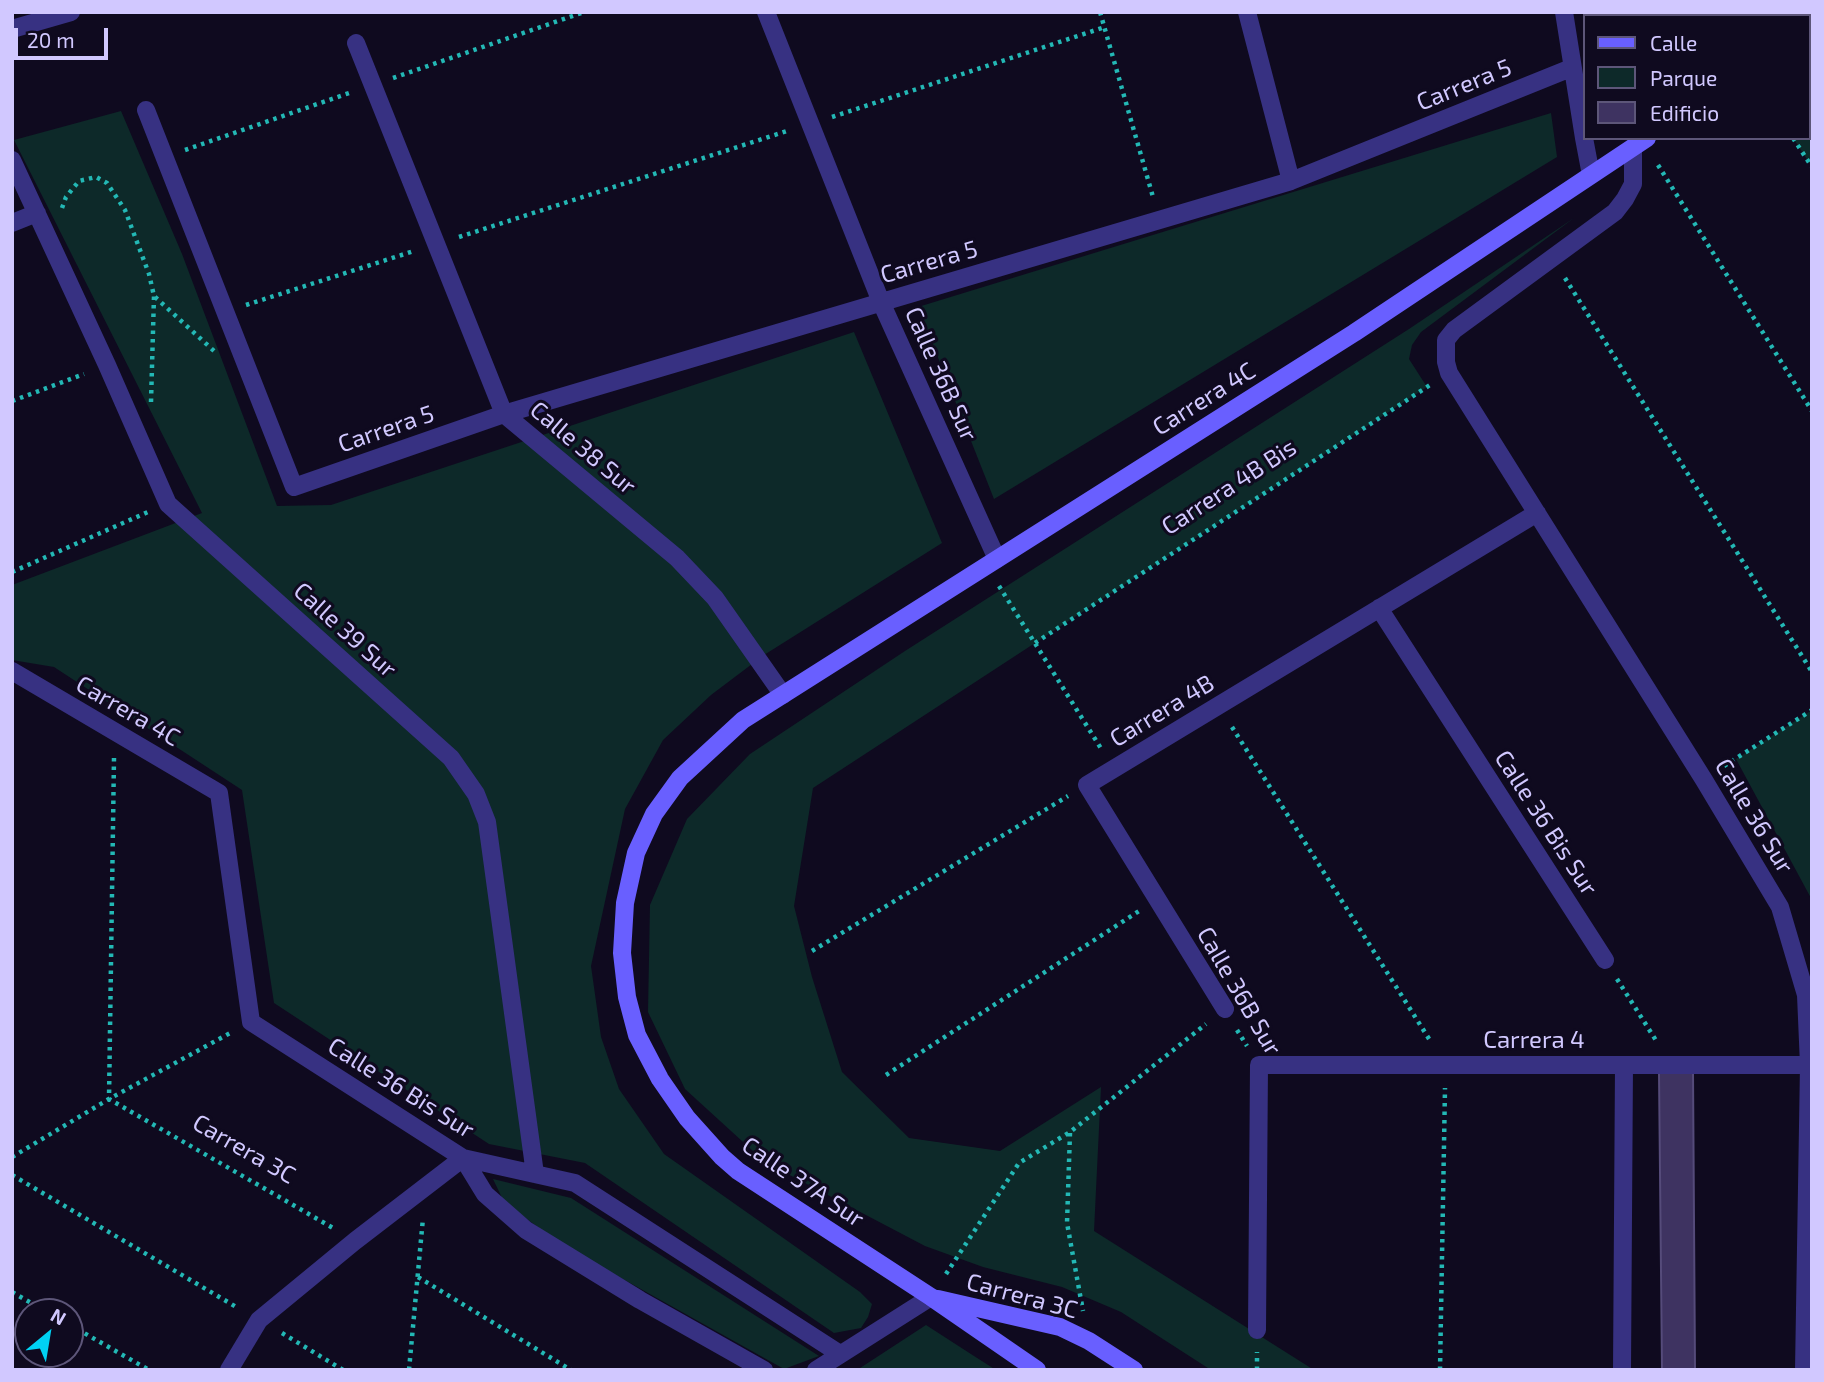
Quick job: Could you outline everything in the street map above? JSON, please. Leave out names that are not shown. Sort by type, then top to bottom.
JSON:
[{"type":"main road","name":"Carrera 4C","points":[[782,695],[1354,332],[1640,143]]},
{"type":"main road","name":"Calle 37A Sur","points":[[782,695],[743,720],[680,778],[654,814],[636,853],[625,903],[622,953],[627,997],[637,1035],[660,1079],[687,1118],[722,1157],[758,1185],[931,1297],[1037,1370]]},
{"type":"main road","name":"Carrera 3C","points":[[931,1297],[1060,1327],[1088,1340],[1134,1370]]},
{"type":"street","points":[[12,29],[71,12]]},
{"type":"street","name":"Calle 36B Sur","points":[[766,12],[881,302],[997,559]]},
{"type":"street","points":[[1247,12],[1291,181]]},
{"type":"street","points":[[1564,12],[1582,127]]},
{"type":"street","name":"Calle 38 Sur","points":[[356,43],[503,414],[677,558],[715,598],[782,695]]},
{"type":"street","name":"Carrera 5","points":[[225,312],[294,487],[503,414],[1291,181],[1571,68]]},
{"type":"street","points":[[146,110],[225,312]]},
{"type":"street","points":[[1584,140],[1591,174]]},
{"type":"street","points":[[1553,259],[1615,212],[1625,199],[1633,184],[1640,143]]},
{"type":"street","name":"Calle 39 Sur","points":[[12,160],[168,504],[451,758],[476,794],[487,822],[535,1174]]},
{"type":"street","points":[[12,223],[37,213]]},
{"type":"street","name":"Calle 36 Sur","points":[[1553,259],[1454,330],[1446,340],[1444,351],[1449,373],[1704,780],[1780,907],[1806,995],[1809,1065],[1804,1370]]},
{"type":"street","name":"Carrera 4B","points":[[1087,785],[1537,513]]},
{"type":"street","name":"Calle 36 Bis Sur","points":[[1379,608],[1605,960]]},
{"type":"street","name":"Carrera 4C","points":[[12,671],[219,793],[251,1022]]},
{"type":"street","name":"Calle 36B Sur","points":[[1087,785],[1225,1009]]},
{"type":"street","name":"Calle 36 Bis Sur","points":[[251,1022],[463,1158],[575,1183],[840,1354]]},
{"type":"street","name":"Calle 36B Sur","points":[[1257,1330],[1259,1065]]},
{"type":"street","name":"Carrera 4","points":[[1259,1065],[1809,1065]]},
{"type":"street","points":[[1622,1370],[1624,1065]]},
{"type":"street","points":[[229,1370],[259,1320],[355,1241],[463,1158],[485,1194],[526,1230],[640,1300],[764,1370]]},
{"type":"street","points":[[816,1370],[931,1297]]},
{"type":"path","points":[[1100,12],[1160,221]]},
{"type":"path","points":[[225,312],[1105,27]]},
{"type":"path","points":[[1794,140],[1812,167]]},
{"type":"path","points":[[1656,162],[1812,411]]},
{"type":"path","points":[[62,209],[65,197],[79,181],[96,177],[107,183],[125,210],[149,274],[154,296],[151,407]]},
{"type":"path","points":[[1553,259],[1812,672]]},
{"type":"path","points":[[154,296],[216,354]]},
{"type":"path","points":[[12,401],[107,365]]},
{"type":"path","name":"Carrera 4B Bis","points":[[1035,643],[1449,373]]},
{"type":"path","points":[[12,572],[168,504]]},
{"type":"path","points":[[998,583],[1113,769]]},
{"type":"path","points":[[1218,705],[1446,1065],[1440,1370]]},
{"type":"path","points":[[1704,780],[1812,710]]},
{"type":"path","points":[[109,1099],[114,732]]},
{"type":"path","points":[[812,951],[1087,785]]},
{"type":"path","points":[[886,1075],[1157,899]]},
{"type":"path","points":[[1605,960],[1672,1065]]},
{"type":"path","points":[[946,1274],[1019,1163],[1070,1132],[1225,1009]]},
{"type":"path","name":"Calle 36B Sur","points":[[1225,1009],[1259,1065]]},
{"type":"path","points":[[12,1157],[109,1099],[251,1022]]},
{"type":"path","name":"Carrera 3C","points":[[109,1099],[355,1241]]},
{"type":"path","points":[[1070,1132],[1067,1223],[1084,1312]]},
{"type":"path","points":[[12,1175],[344,1370]]},
{"type":"path","points":[[409,1370],[426,1186]]},
{"type":"path","points":[[418,1277],[571,1370]]},
{"type":"path","points":[[84,1333],[149,1370]]},
{"type":"green space","points":[[1812,73],[1812,167],[1794,140],[1810,140]]},
{"type":"green space","points":[[121,111],[182,254],[277,506],[331,505],[854,332],[942,543],[764,655],[711,695],[663,740],[625,809],[591,966],[601,1037],[619,1089],[664,1154],[860,1292],[872,1304],[861,1328],[834,1333],[585,1163],[489,1144],[274,1003],[242,790],[54,667],[12,660],[12,585],[202,513],[14,140]]},
{"type":"green space","points":[[1551,113],[1557,157],[994,499],[918,307]]},
{"type":"green space","points":[[1574,218],[1421,332],[1412,345],[1409,359],[1427,387],[813,788],[794,906],[812,977],[842,1072],[909,1138],[1000,1151],[1101,1087],[1094,1231],[1314,1370],[1211,1370],[1121,1312],[1062,1287],[983,1267],[925,1246],[765,1162],[685,1089],[648,1012],[650,905],[687,819],[750,754],[905,651],[1409,329]]},
{"type":"green space","points":[[1812,710],[1812,900],[1736,759]]},
{"type":"green space","points":[[493,1179],[571,1198],[819,1356],[784,1369],[562,1245],[504,1202]]},
{"type":"green space","points":[[926,1325],[974,1356],[996,1370],[857,1370]]},
{"type":"building","points":[[1693,1072],[1695,1370],[1662,1370],[1659,1073]]}]
